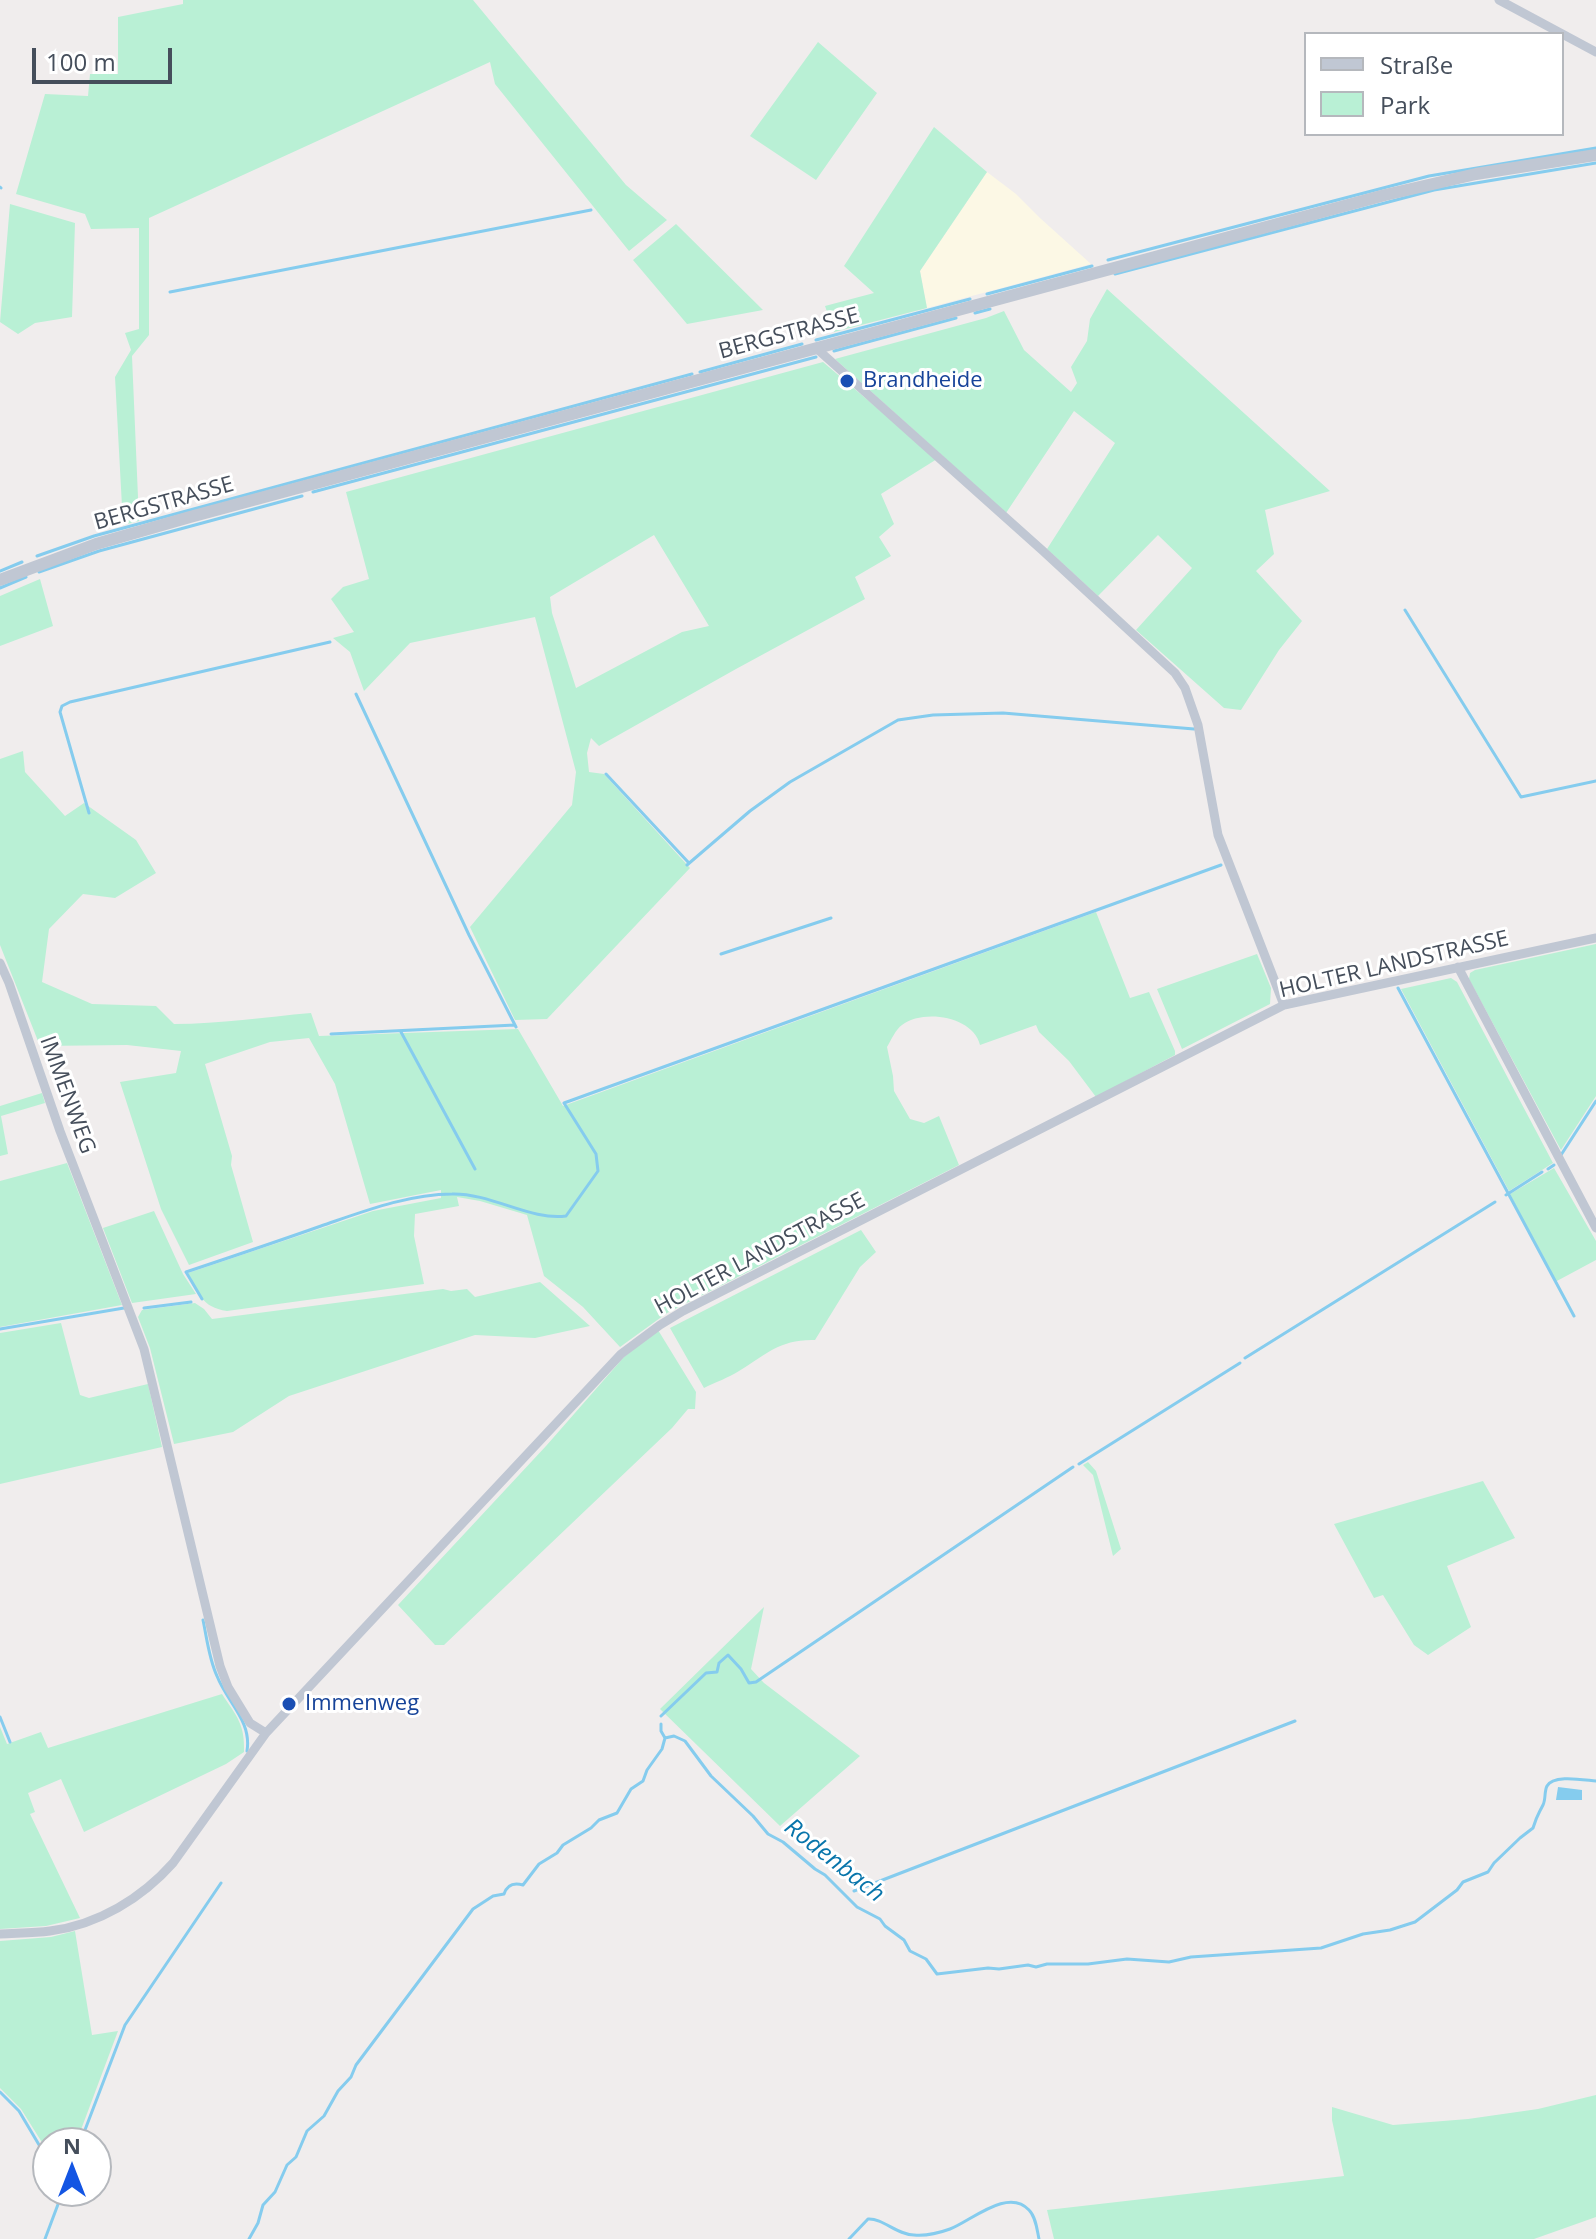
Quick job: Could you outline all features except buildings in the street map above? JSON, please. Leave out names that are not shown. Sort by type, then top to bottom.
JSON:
[{"type":"street","points":[[1499,0],[1559,32]]},
{"type":"street","points":[[1564,35],[1596,52]]},
{"type":"street","name":"BERGSTRASSE","points":[[0,580],[96,544],[190,517],[1432,183],[1596,155]]},
{"type":"street","points":[[816,348],[1175,673],[1185,688],[1198,725],[1218,835],[1284,1005]]},
{"type":"street","name":"HOLTER LANDSTRASSE","points":[[0,1934],[51,1931],[86,1922],[135,1898],[159,1878],[266,1733],[621,1354],[660,1325],[1284,1005],[1596,938]]},
{"type":"street","name":"IMMENWEG","points":[[0,963],[60,1131],[144,1349],[220,1666],[228,1687],[250,1723],[266,1733]]},
{"type":"street","points":[[1458,967],[1596,1228]]},
{"type":"shaded area","points":[[987,172],[1016,194],[1091,264],[927,308],[920,271]]},
{"type":"green space","points":[[183,0],[473,0],[626,185],[667,220],[629,251],[495,84],[490,62],[149,218],[149,335],[132,356],[139,521],[123,525],[115,377],[131,350],[125,333],[139,329],[139,228],[91,229],[85,214],[16,194],[45,94],[88,96],[90,74],[118,74],[118,17],[183,4]]},
{"type":"green space","points":[[818,42],[877,93],[816,180],[750,136]]},
{"type":"green space","points":[[934,127],[987,172],[920,271],[927,308],[834,332],[825,306],[874,293],[844,266]]},
{"type":"green space","points":[[10,204],[75,223],[72,317],[35,323],[18,334],[0,322]]},
{"type":"green space","points":[[676,224],[763,310],[687,324],[633,260]]},
{"type":"green space","points":[[1107,289],[1330,491],[1265,510],[1274,554],[1256,571],[1302,621],[1279,650],[1241,710],[1224,708],[1136,630],[1192,568],[1158,535],[1098,596],[1047,549],[1115,443],[1074,411],[1006,513],[835,359],[1004,311],[1024,350],[1071,392],[1077,383],[1071,367],[1087,341],[1090,319]]},
{"type":"green space","points":[[823,362],[937,459],[881,494],[894,524],[879,537],[891,556],[855,577],[865,599],[599,746],[591,738],[587,753],[589,772],[604,774],[690,868],[547,1019],[515,1020],[470,927],[572,805],[576,772],[535,617],[410,643],[364,691],[350,652],[333,638],[354,632],[331,599],[343,587],[369,579],[346,492]],"holes":[[[654,535],[709,626],[682,632],[576,688],[552,613],[550,597]]]},
{"type":"green space","points":[[40,579],[53,626],[0,646],[0,596]]},
{"type":"green space","points":[[23,751],[25,772],[65,816],[84,803],[136,840],[156,873],[115,898],[83,894],[49,929],[42,982],[92,1004],[156,1006],[174,1024],[311,1013],[319,1036],[518,1029],[563,1106],[1096,912],[1130,998],[1149,992],[1175,1055],[1096,1097],[1036,1025],[980,1045],[976,1035],[958,1022],[934,1017],[911,1020],[898,1029],[887,1047],[894,1091],[910,1119],[924,1123],[939,1116],[959,1165],[667,1313],[620,1347],[583,1307],[544,1276],[527,1215],[457,1197],[459,1206],[415,1214],[414,1236],[424,1284],[227,1311],[218,1309],[206,1303],[188,1273],[373,1211],[441,1198],[441,1190],[370,1204],[335,1084],[309,1038],[270,1042],[205,1064],[253,1242],[189,1265],[161,1209],[120,1082],[176,1073],[181,1051],[127,1045],[40,1046],[0,945],[0,759]]},
{"type":"green space","points":[[1596,944],[1596,1096],[1561,1150],[1469,979],[1470,973]]},
{"type":"green space","points":[[1257,954],[1271,988],[1270,1004],[1182,1049],[1157,989]]},
{"type":"green space","points":[[1451,978],[1457,982],[1553,1163],[1509,1191],[1401,989]]},
{"type":"green space","points":[[42,1093],[45,1103],[1,1116],[8,1154],[0,1156],[0,1106]]},
{"type":"green space","points":[[67,1163],[122,1305],[0,1327],[0,1181]]},
{"type":"green space","points":[[1554,1168],[1596,1241],[1596,1260],[1555,1282],[1510,1194]]},
{"type":"green space","points":[[154,1211],[183,1274],[196,1294],[132,1303],[103,1228]]},
{"type":"green space","points":[[861,1230],[876,1252],[860,1267],[815,1340],[783,1345],[704,1388],[670,1328]]},
{"type":"green space","points":[[540,1282],[590,1326],[535,1338],[475,1335],[289,1396],[233,1432],[174,1444],[150,1348],[138,1317],[142,1310],[195,1303],[212,1319],[443,1289],[467,1289],[475,1297]]},
{"type":"green space","points":[[61,1323],[80,1395],[89,1398],[148,1384],[162,1447],[0,1484],[0,1333]]},
{"type":"green space","points":[[658,1330],[696,1392],[695,1409],[688,1409],[672,1428],[444,1645],[435,1645],[398,1605],[624,1357]]},
{"type":"green space","points":[[1088,1462],[1096,1471],[1121,1549],[1113,1556],[1093,1475],[1083,1465]]},
{"type":"green space","points":[[1483,1481],[1515,1538],[1447,1566],[1471,1627],[1428,1655],[1414,1645],[1383,1595],[1374,1598],[1334,1524]]},
{"type":"green space","points":[[764,1607],[751,1669],[764,1683],[860,1756],[780,1826],[660,1709]]},
{"type":"green space","points":[[222,1694],[239,1721],[244,1742],[244,1752],[226,1764],[84,1832],[61,1779],[28,1793],[35,1812],[30,1814],[80,1918],[46,1926],[0,1929],[0,1727],[7,1744],[41,1732],[48,1748]]},
{"type":"green space","points":[[75,1931],[92,2035],[118,2031],[82,2127],[32,2127],[21,2109],[0,2088],[0,1941],[51,1937]]},
{"type":"green space","points":[[1596,2095],[1596,2217],[1534,2239],[1054,2239],[1047,2210],[1344,2176],[1332,2107],[1393,2125],[1538,2109]]},
{"type":"water","points":[[1558,1787],[1582,1790],[1582,1800],[1556,1800]]},
{"type":"waterway","points":[[1108,260],[1429,176],[1596,148]]},
{"type":"waterway","points":[[1115,274],[1434,190],[1596,163]]},
{"type":"waterway","points":[[170,292],[591,210]]},
{"type":"waterway","points":[[987,294],[1092,266]]},
{"type":"waterway","points":[[816,340],[970,299]]},
{"type":"waterway","points":[[975,313],[990,309]]},
{"type":"waterway","points":[[834,351],[956,318]]},
{"type":"waterway","points":[[700,372],[802,344]]},
{"type":"waterway","points":[[313,492],[816,357]]},
{"type":"waterway","points":[[37,556],[94,536],[692,374]]},
{"type":"waterway","points":[[39,572],[99,551],[302,496]]},
{"type":"waterway","points":[[0,571],[22,562]]},
{"type":"waterway","points":[[0,588],[26,577]]},
{"type":"waterway","points":[[1405,610],[1521,797],[1596,781]]},
{"type":"waterway","points":[[89,813],[60,712],[62,706],[330,642]]},
{"type":"waterway","points":[[356,694],[469,935],[516,1027]]},
{"type":"waterway","points":[[687,865],[750,811],[790,782],[898,720],[933,715],[1003,713],[1194,729]]},
{"type":"waterway","points":[[606,774],[688,862]]},
{"type":"waterway","points":[[202,1299],[186,1272],[402,1200],[435,1195],[467,1195],[539,1215],[566,1216],[598,1171],[596,1154],[564,1103],[1221,865]]},
{"type":"waterway","points":[[721,954],[831,918]]},
{"type":"waterway","points":[[1398,988],[1574,1316]]},
{"type":"waterway","points":[[331,1034],[515,1025]]},
{"type":"waterway","points":[[401,1032],[475,1169]]},
{"type":"waterway","points":[[1561,1155],[1596,1101]]},
{"type":"waterway","points":[[1548,1169],[1554,1165]]},
{"type":"waterway","points":[[1506,1195],[1542,1172]]},
{"type":"waterway","points":[[1245,1358],[1495,1202]]},
{"type":"waterway","points":[[144,1308],[191,1302]]},
{"type":"waterway","points":[[0,1329],[124,1308]]},
{"type":"waterway","points":[[1079,1464],[1240,1363]]},
{"type":"waterway","points":[[661,1716],[706,1673],[717,1672],[719,1663],[728,1655],[749,1683],[756,1682],[1073,1467]]},
{"type":"waterway","points":[[203,1620],[214,1669],[246,1730],[247,1751]]},
{"type":"waterway","points":[[0,1717],[10,1742]]},
{"type":"waterway","points":[[854,1891],[1295,1721]]},
{"type":"waterway","points":[[661,1724],[665,1738]]},
{"type":"waterway","name":"Rodenbach","points":[[665,1738],[674,1736],[685,1741],[711,1776],[768,1834],[825,1875],[857,1907],[880,1919],[904,1940],[910,1951],[926,1959],[937,1974],[1127,1959],[1169,1962],[1191,1957],[1321,1948],[1363,1934],[1390,1930],[1415,1922],[1463,1882],[1488,1872],[1533,1828],[1550,1782],[1569,1779],[1596,1781]]},
{"type":"waterway","name":"Rodenbach","points":[[249,2239],[263,2205],[275,2192],[287,2165],[296,2157],[307,2131],[324,2116],[356,2065],[473,1909],[493,1896],[504,1894],[511,1885],[523,1885],[539,1864],[557,1853],[563,1845],[599,1820],[617,1813],[631,1789],[643,1781],[665,1738]]},
{"type":"waterway","points":[[86,2127],[125,2025],[221,1883]]},
{"type":"waterway","points":[[0,2092],[19,2111],[32,2133]]},
{"type":"waterway","points":[[849,2239],[868,2219],[908,2234],[927,2235],[950,2229],[990,2208],[1011,2202],[1029,2210],[1039,2239]]},
{"type":"waterway","points":[[45,2239],[57,2207]]},
{"type":"place","name":"Brandheide","points":[[847,381]]},
{"type":"place","name":"Immenweg","points":[[289,1704]]}]
